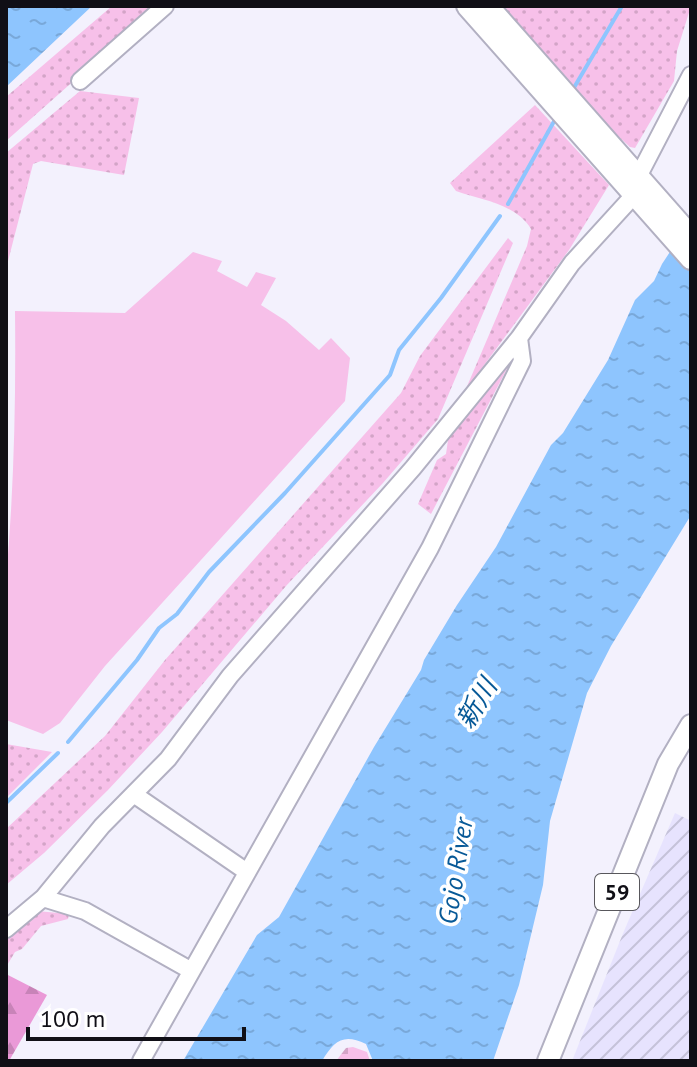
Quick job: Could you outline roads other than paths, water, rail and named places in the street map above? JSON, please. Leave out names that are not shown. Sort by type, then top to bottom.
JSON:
[{"type":"main road","points":[[467,6],[637,185],[657,208],[691,259]]},
{"type":"main road","points":[[488,6],[615,161]]},
{"type":"main road","points":[[657,208],[691,236]]},
{"type":"main road","name":"59","points":[[548,1061],[668,764],[691,725]]},
{"type":"street","points":[[80,81],[165,6]]},
{"type":"street","points":[[6,929],[43,898],[102,826],[168,759],[230,676],[413,468],[519,338],[572,263],[637,185],[691,75]]},
{"type":"street","points":[[141,1061],[430,548],[522,361],[519,338]]},
{"type":"street","points":[[135,795],[247,872]]},
{"type":"street","points":[[43,898],[79,915],[117,927],[190,970]]},
{"type":"water","points":[[6,6],[92,6],[6,87]]},
{"type":"water","points":[[691,220],[691,515],[611,646],[587,693],[550,821],[543,885],[519,985],[493,1061],[373,1061],[366,1044],[345,1039],[335,1044],[322,1061],[183,1061],[257,935],[279,917],[424,660],[496,547],[551,445],[563,433],[608,360],[635,300],[654,281]]},
{"type":"waterway","points":[[572,91],[622,6]]},
{"type":"waterway","points":[[508,204],[557,116]]},
{"type":"waterway","points":[[68,742],[137,660],[159,628],[177,614],[209,572],[285,493],[390,375],[399,350],[500,216]]},
{"type":"waterway","points":[[6,803],[58,753]]},
{"type":"water label","name":"新川","points":[[476,703]]},
{"type":"water label","name":"Gojo River","points":[[455,871]]}]
